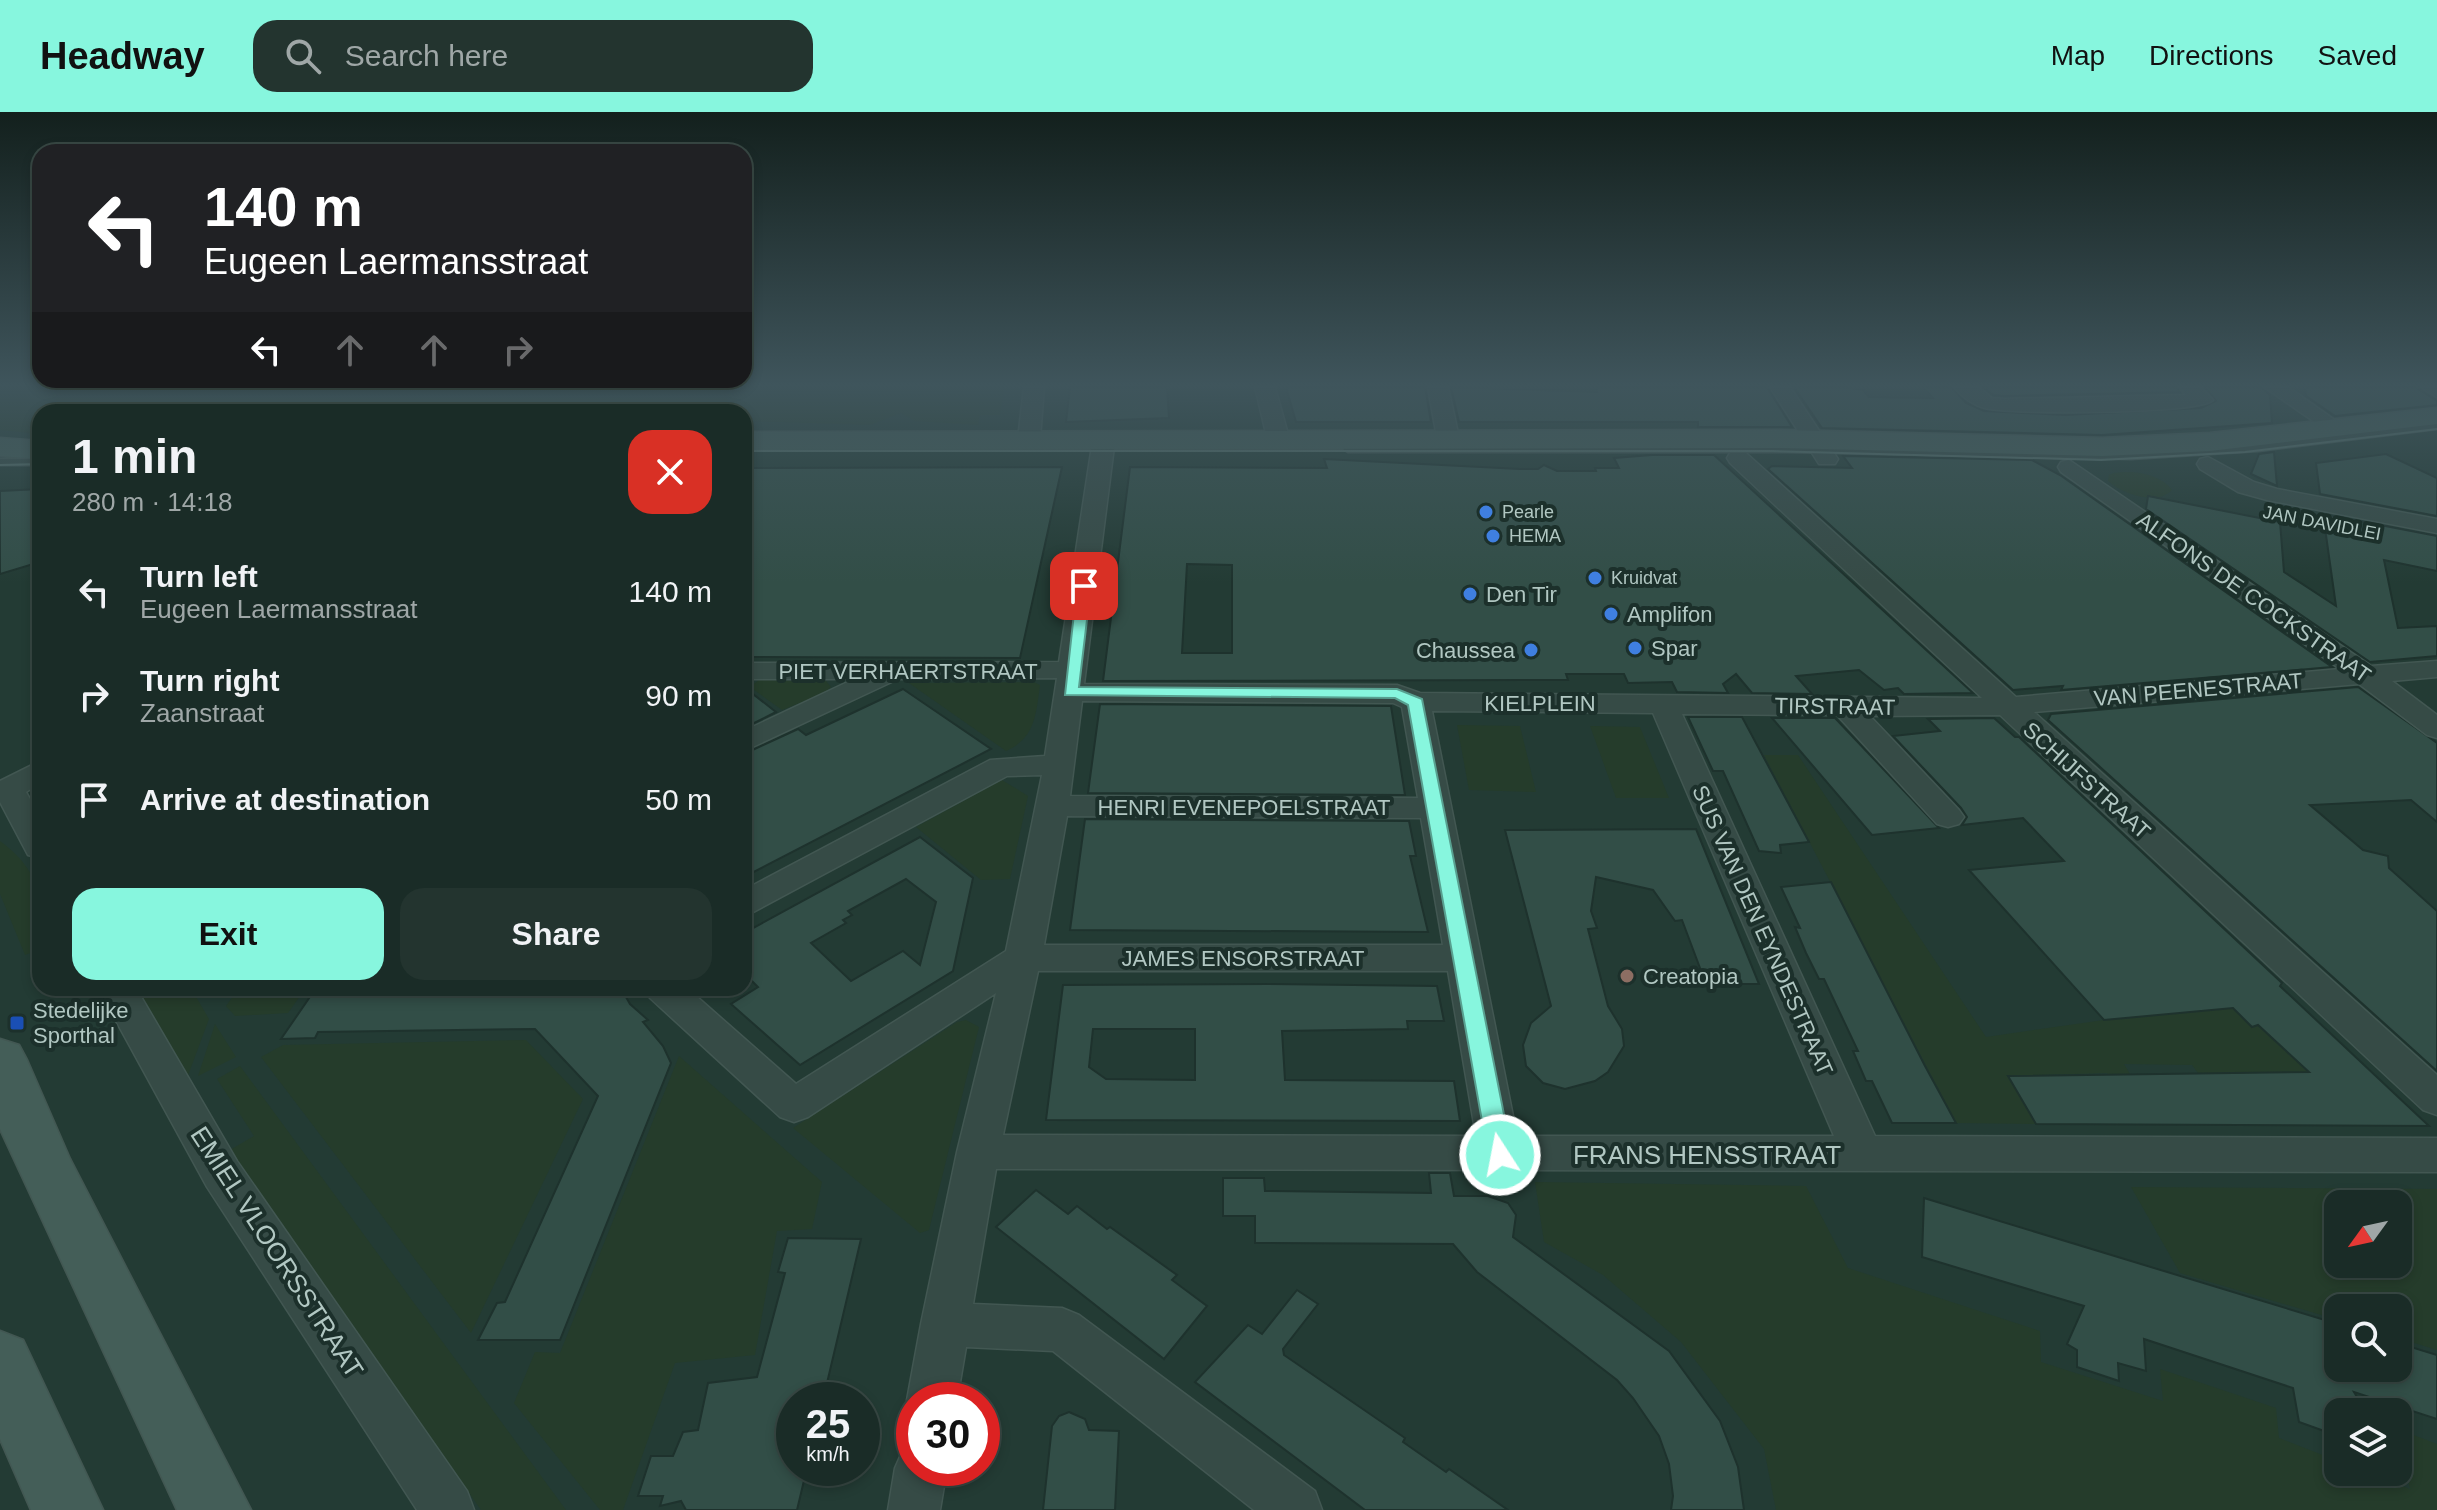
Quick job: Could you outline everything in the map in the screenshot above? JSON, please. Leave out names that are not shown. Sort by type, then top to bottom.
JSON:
[{"type":"street","points":[[752,459],[965,452]]},
{"type":"street","points":[[935,1382],[978,1152],[1023,958],[1053,806],[1103,452]]},
{"type":"street","points":[[1373,452],[1738,458],[1799,452]]},
{"type":"street","points":[[1855,452],[2069,467],[2208,464],[2312,452]]},
{"type":"street","name":"SCHIJFSTRAAT","points":[[1738,458],[2437,1099]]},
{"type":"street","name":"JAN DAVIDLEI","points":[[2208,464],[2246,487],[2437,526]]},
{"type":"street","name":"ALFONS DE COCKSTRAAT","points":[[2069,467],[2437,729]]},
{"type":"street","points":[[0,472],[32,472]]},
{"type":"street","name":"JAN DAVIDLEI","points":[[2246,487],[2232,491],[2232,502],[2247,508],[2437,545]]},
{"type":"street","name":"VAN PEENESTRAAT","points":[[2007,706],[2437,669]]},
{"type":"street","name":"PIET VERHAERTSTRAAT","points":[[752,671],[890,673],[1397,694],[1416,702]]},
{"type":"street","points":[[752,738],[890,673]]},
{"type":"street","points":[[1416,702],[1500,1155]]},
{"type":"street","name":"KIELPLEIN","points":[[1416,702],[1663,704]]},
{"type":"street","name":"TIRSTRAAT","points":[[1663,704],[2007,706]]},
{"type":"street","name":"SUS VAN DEN EYNDESTRAAT","points":[[1663,704],[1863,1156]]},
{"type":"street","points":[[1845,707],[1948,817]]},
{"type":"street","points":[[752,901],[1001,767],[1059,765]]},
{"type":"street","points":[[32,775],[4,791],[32,835]]},
{"type":"street","name":"HENRI EVENEPOELSTRAAT","points":[[1053,806],[1434,808]]},
{"type":"street","points":[[672,996],[794,1106],[1023,958]]},
{"type":"street","name":"JAMES ENSORSTRAAT","points":[[1023,958],[1463,958]]},
{"type":"street","name":"EMIEL VLOORSSTRAAT","points":[[122,996],[222,1174],[448,1510]]},
{"type":"street","points":[[0,1060],[43,1164],[215,1510]]},
{"type":"street","name":"FRANS HENSSTRAAT","points":[[978,1152],[2437,1155]]},
{"type":"street","points":[[945,1324],[1062,1330],[1296,1510]]},
{"type":"street","points":[[0,1362],[67,1510]]},
{"type":"street","points":[[914,1510],[918,1486]]},
{"type":"lane","points":[[1891,452],[2037,457],[2198,452]]},
{"type":"lane","points":[[0,462],[32,462]]},
{"type":"green space","points":[[2146,474],[2161,480],[2172,490],[2166,495],[2149,498],[2130,494],[2108,481],[2109,475]]},
{"type":"green space","points":[[759,680],[826,681],[831,687],[823,694],[782,710],[752,685]]},
{"type":"green space","points":[[1034,682],[1040,685],[1032,724],[1023,739],[1006,751],[909,683]]},
{"type":"green space","points":[[1457,725],[1520,726],[1536,792],[1469,790]]},
{"type":"green space","points":[[1590,726],[1640,727],[1669,798],[1616,798]]},
{"type":"green space","points":[[1764,755],[1798,755],[1986,1037],[2104,1020],[2233,1008],[2251,1027],[2258,1025],[2275,1041],[2309,1036],[2373,1074],[2219,1072],[2226,1084],[2206,1084],[2192,1065],[2124,1064],[2136,1084],[2115,1084],[2107,1073],[2009,1076],[2036,1124],[1956,1123]]},
{"type":"green space","points":[[1002,780],[1028,796],[1010,879],[981,880],[916,827]]},
{"type":"green space","points":[[0,841],[32,876],[32,952],[25,955],[0,894]]},
{"type":"green space","points":[[140,996],[196,996],[209,1019],[186,1081]]},
{"type":"green space","points":[[233,996],[300,996],[288,1013],[235,1016],[226,1006]]},
{"type":"green space","points":[[966,1020],[979,1027],[929,1230],[920,1233],[793,1128],[957,1022]]},
{"type":"green space","points":[[215,1024],[236,1057],[198,1076]]},
{"type":"green space","points":[[526,1040],[583,1099],[471,1333],[261,1057],[283,1045]]},
{"type":"green space","points":[[679,1056],[822,1182],[812,1229],[777,1231],[755,1355],[675,1363],[623,1510],[600,1510],[514,1403],[535,1352],[560,1353]]},
{"type":"green space","points":[[240,1066],[566,1510],[481,1510],[230,1150],[254,1136],[217,1079]]},
{"type":"green space","points":[[1535,1182],[1806,1186],[1848,1268],[2040,1331],[2041,1362],[2163,1401],[2160,1369],[2276,1408],[2279,1438],[2324,1456],[2324,1486],[2402,1486],[2410,1489],[2412,1434],[2437,1444],[2437,1510],[1776,1510],[1764,1449],[1681,1342],[1603,1275],[1544,1242]]},
{"type":"green space","points":[[2131,1187],[2437,1189],[2437,1350],[2412,1342],[2412,1294],[2324,1294],[2324,1316],[2180,1273]]},
{"type":"building","points":[[2274,452],[2277,486],[2251,474],[2259,454]]},
{"type":"building","points":[[2386,454],[2437,478],[2437,516],[2320,494],[2316,463]]},
{"type":"building","points":[[1714,455],[1973,693],[1904,694],[1898,688],[1884,690],[1859,670],[1796,676],[1812,694],[1752,693],[1736,674],[1723,684],[1728,693],[1677,692],[1672,682],[1628,683],[1624,674],[1566,674],[1568,680],[1103,681],[1130,467],[1327,468],[1324,459],[1520,469],[1538,469],[1544,465],[1557,471],[1596,471],[1595,468],[1619,468],[1614,458]],"holes":[[[1187,564],[1232,565],[1232,653],[1182,653]]]},
{"type":"building","points":[[1843,456],[2032,460],[2060,475],[2332,667],[2061,690],[2063,686],[2013,690],[1768,469],[1772,466],[1852,468]]},
{"type":"building","points":[[1062,467],[1020,658],[752,657],[752,468]]},
{"type":"building","points":[[32,489],[32,564],[0,574],[0,491]]},
{"type":"building","points":[[2148,496],[2280,522],[2284,572],[2336,606],[2323,514],[2437,536],[2437,571],[2384,560],[2398,628],[2437,626],[2437,656],[2370,662],[2146,509]]},
{"type":"building","points":[[2358,687],[2437,743],[2437,822],[2411,800],[2310,805],[2363,850],[2388,856],[2389,868],[2437,911],[2437,1071],[2048,720],[2051,714]]},
{"type":"building","points":[[903,689],[991,749],[752,873],[752,750],[798,729],[806,735]]},
{"type":"building","points":[[752,693],[776,712],[752,724]]},
{"type":"building","points":[[1100,704],[1391,706],[1405,795],[1088,793]]},
{"type":"building","points":[[1688,717],[1742,717],[1809,842],[1780,845],[1781,853],[1759,851],[1723,771],[1713,771]]},
{"type":"building","points":[[1772,718],[1835,718],[1939,828],[1872,835]]},
{"type":"building","points":[[1994,718],[2015,737],[2019,737],[2282,983],[2280,986],[2429,1126],[2036,1124],[2008,1076],[2309,1072],[2258,1025],[2252,1027],[2233,1008],[2104,1020],[1969,870],[2064,861],[2023,818],[1962,825],[1967,817],[1961,808],[1893,736],[1940,731],[1928,719]]},
{"type":"building","points":[[1085,819],[1409,821],[1416,856],[1410,856],[1428,932],[1070,930]]},
{"type":"building","points":[[1696,829],[1759,984],[1706,984],[1682,920],[1675,921],[1653,890],[1596,877],[1591,911],[1597,928],[1588,929],[1608,1006],[1622,1029],[1624,1046],[1608,1072],[1595,1081],[1565,1089],[1543,1083],[1526,1066],[1523,1045],[1531,1023],[1551,1006],[1505,830]]},
{"type":"building","points":[[920,837],[973,878],[953,971],[800,1065],[731,1004],[744,996],[752,996],[752,991],[758,987],[752,981],[752,929]],"holes":[[[906,879],[936,902],[920,965],[903,951],[851,981],[811,943],[846,923],[843,920],[852,915],[848,911]]]},
{"type":"building","points":[[1831,882],[1956,1123],[1892,1123],[1872,1081],[1866,1081],[1853,1051],[1858,1051],[1824,979],[1819,979],[1806,953],[1795,927],[1800,928],[1781,887]]},
{"type":"building","points":[[1063,985],[1437,986],[1444,1021],[1407,1021],[1408,1029],[1282,1031],[1285,1080],[1454,1081],[1460,1121],[1046,1120]],"holes":[[[1093,1029],[1195,1029],[1195,1080],[1106,1079],[1089,1067]]]},
{"type":"building","points":[[311,996],[626,996],[648,1020],[643,1022],[663,1046],[671,1063],[560,1340],[478,1340],[497,1303],[505,1302],[598,1096],[535,1029],[318,1032],[315,1038],[281,1039]]},
{"type":"building","points":[[1429,1173],[1450,1173],[1454,1196],[1488,1196],[1508,1203],[1516,1215],[1513,1237],[1669,1351],[1720,1421],[1738,1467],[1744,1510],[1671,1510],[1673,1496],[1669,1464],[1659,1436],[1633,1398],[1617,1380],[1477,1272],[1453,1244],[1255,1243],[1255,1216],[1223,1216],[1223,1178],[1264,1178],[1265,1191],[1431,1193]]},
{"type":"building","points":[[1036,1190],[1068,1214],[1077,1206],[1107,1229],[1110,1227],[1177,1275],[1172,1280],[1207,1306],[1164,1359],[996,1227]]},
{"type":"building","points":[[1924,1198],[2324,1320],[2324,1382],[2412,1382],[2412,1347],[2437,1355],[2437,1419],[2412,1411],[2412,1398],[2372,1398],[2354,1392],[2358,1398],[2324,1398],[2324,1431],[2299,1422],[2293,1388],[2144,1339],[2146,1371],[2118,1363],[2119,1381],[2077,1367],[2077,1350],[2067,1344],[2084,1306],[1922,1257]]},
{"type":"building","points":[[788,1238],[861,1239],[827,1382],[776,1382],[776,1486],[803,1486],[797,1510],[686,1510],[681,1501],[660,1506],[663,1496],[638,1496],[651,1456],[673,1456],[683,1432],[698,1430],[708,1383],[757,1377],[785,1273],[778,1272]]},
{"type":"building","points":[[1297,1290],[1318,1304],[1283,1349],[1284,1355],[1405,1438],[1403,1442],[1446,1472],[1449,1469],[1508,1510],[1365,1510],[1195,1382],[1248,1325],[1262,1334]]},
{"type":"building","points":[[1069,1412],[1085,1419],[1089,1430],[1119,1431],[1115,1510],[1043,1510],[1052,1426],[1059,1416]]},
{"type":"tram line","points":[[1818,452],[2101,460],[2241,452]]},
{"type":"tram line","points":[[0,465],[32,464]]},
{"type":"place","name":"Pearle","points":[[1486,512]]},
{"type":"place","name":"HEMA","points":[[1493,536]]},
{"type":"place","name":"Kruidvat","points":[[1595,578]]},
{"type":"place","name":"Den Tir","points":[[1470,594]]},
{"type":"place","name":"Amplifon","points":[[1611,614]]},
{"type":"place","name":"Spar","points":[[1635,648]]},
{"type":"place","name":"Chaussea","points":[[1531,650]]},
{"type":"place","name":"Creatopia","points":[[1627,976]]},
{"type":"place","name":"Stedelijke Sporthal","points":[[17,1023]]},
{"type":"route","points":[[1084,586],[1071,692],[1397,694],[1416,702],[1500,1155]]}]
